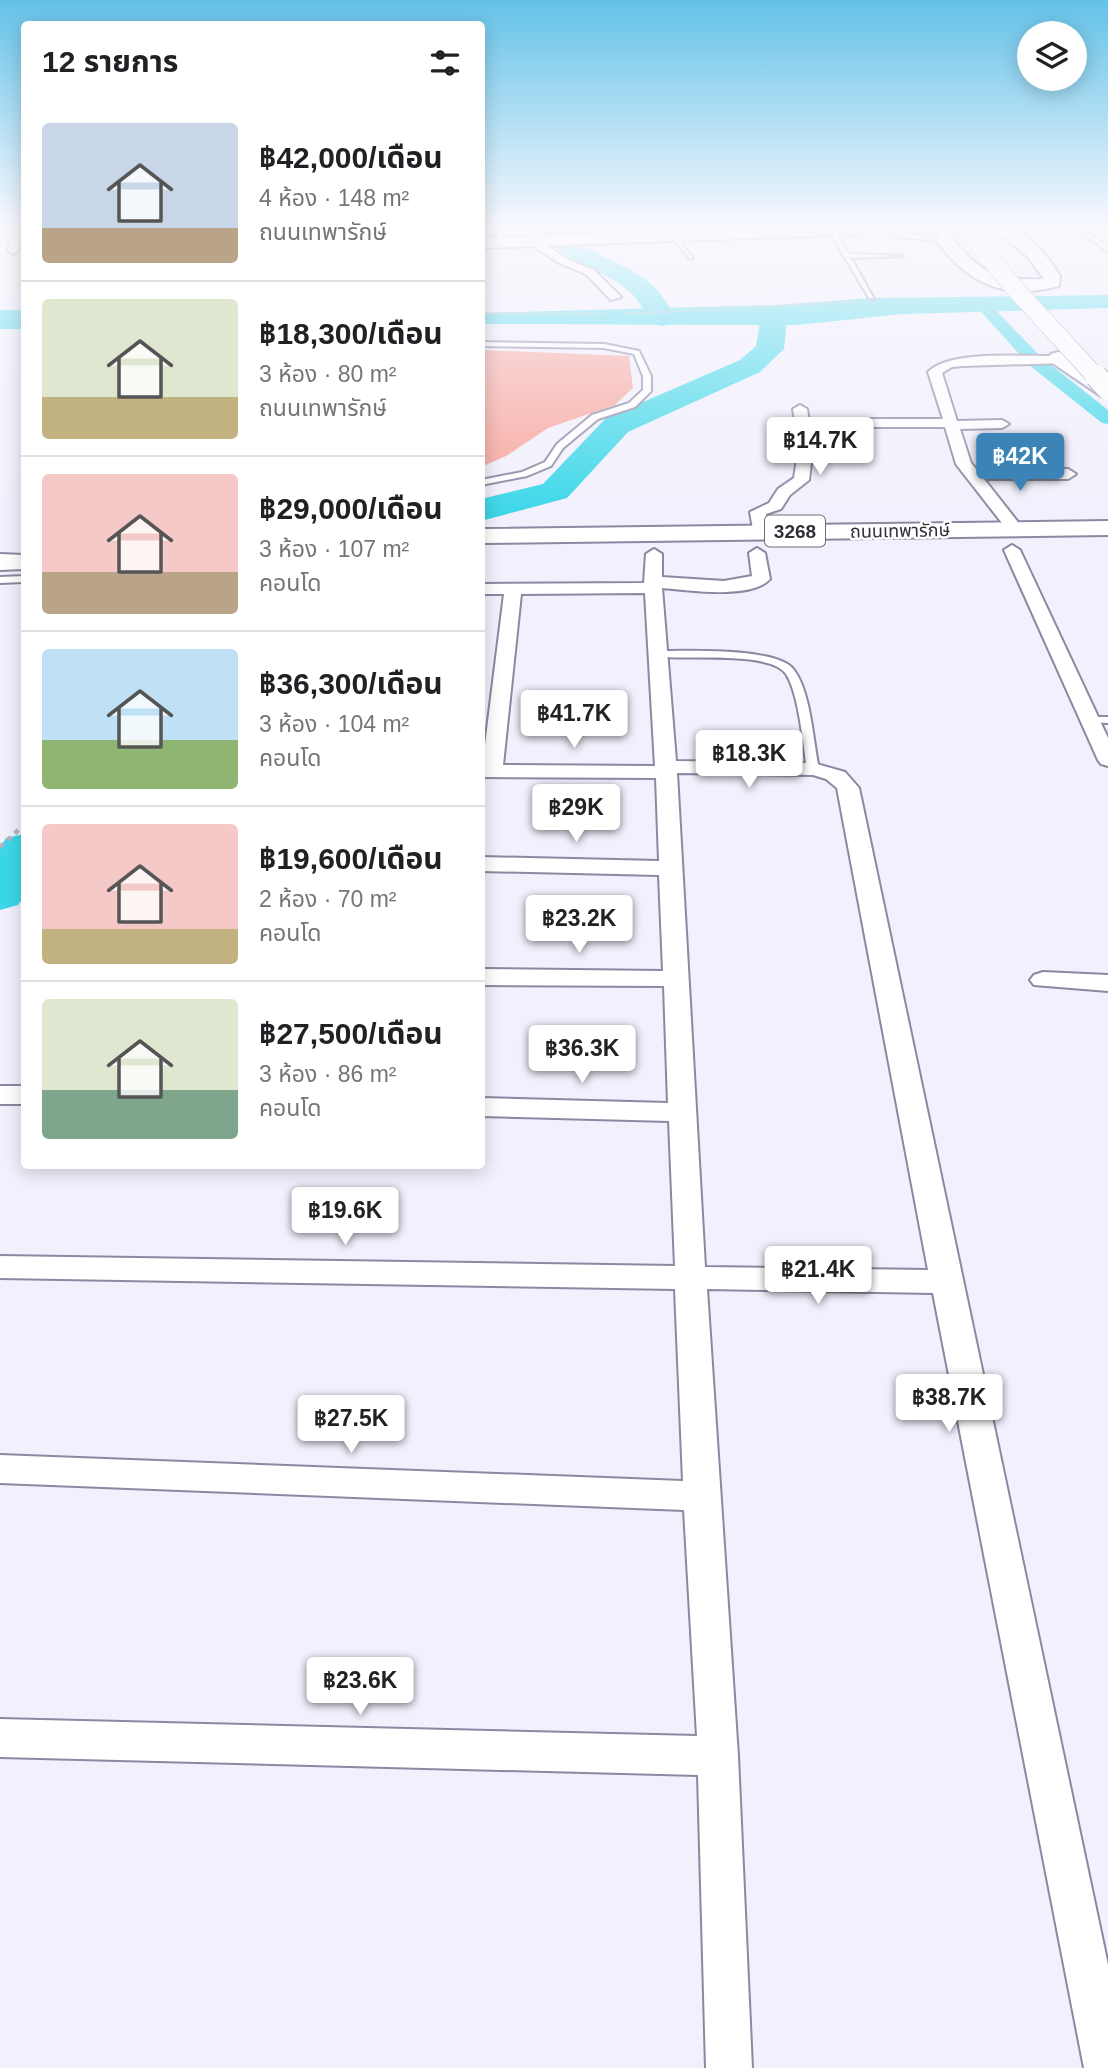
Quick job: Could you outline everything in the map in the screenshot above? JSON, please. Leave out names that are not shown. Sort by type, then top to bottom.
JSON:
[{"type":"main road","points":[[1023,322],[1053,359],[1108,391]]},
{"type":"main road","points":[[1045,322],[1108,391]]},
{"type":"main road","points":[[1065,322],[1108,368]]},
{"type":"main road","name":"ถนนเทพารักษ์","points":[[1013,540],[1108,528]]},
{"type":"main road","name":"ถนนเทพารักษ์","points":[[485,536],[758,542],[1013,540],[1108,548]]},
{"type":"main road","points":[[0,542],[21,541]]},
{"type":"main road","name":"ถนนเทพารักษ์","points":[[485,556],[654,575],[758,542]]},
{"type":"main road","points":[[0,562],[21,562]]},
{"type":"street","points":[[1053,359],[963,362],[948,364],[936,372],[964,464],[1013,540],[1099,720],[1108,760]]},
{"type":"street","points":[[758,542],[758,512],[775,506],[784,492],[801,480],[806,446],[800,409]]},
{"type":"street","points":[[855,423],[1002,424]]},
{"type":"street","points":[[972,475],[1068,474]]},
{"type":"street","points":[[485,589],[513,589],[654,575],[701,1496],[718,1756],[729,2068]]},
{"type":"street","points":[[513,589],[486,771],[813,769],[832,773],[843,779],[848,788],[1107,2068]]},
{"type":"street","points":[[485,864],[671,868]]},
{"type":"street","points":[[485,977],[676,979]]},
{"type":"street","points":[[1043,980],[1108,983]]},
{"type":"street","points":[[0,1095],[21,1096]]},
{"type":"street","points":[[485,1107],[682,1112]]},
{"type":"street","points":[[0,1267],[946,1282]]},
{"type":"street","points":[[0,1469],[701,1496]]},
{"type":"street","points":[[0,1738],[718,1756]]},
{"type":"lane","points":[[485,344],[604,346],[637,352],[647,376],[648,391],[632,405],[595,417],[561,446],[548,464],[524,474],[485,483]]},
{"type":"lane","points":[[0,580],[21,579]]},
{"type":"lane","points":[[658,654],[756,658],[775,661],[788,668],[795,684],[813,769]]},
{"type":"path","points":[[0,847],[21,828]]},
{"type":"water","points":[[0,322],[21,322],[21,329],[0,329]]},
{"type":"water","points":[[485,322],[830,322],[796,325],[485,324]]},
{"type":"building","points":[[485,350],[629,356],[633,388],[615,405],[548,428],[506,456],[485,465]]},
{"type":"waterway","points":[[485,509],[555,491],[617,425],[750,366],[770,349],[773,322]]},
{"type":"waterway","points":[[998,322],[1035,361],[1108,419]]},
{"type":"waterway","points":[[0,894],[21,855]]}]
